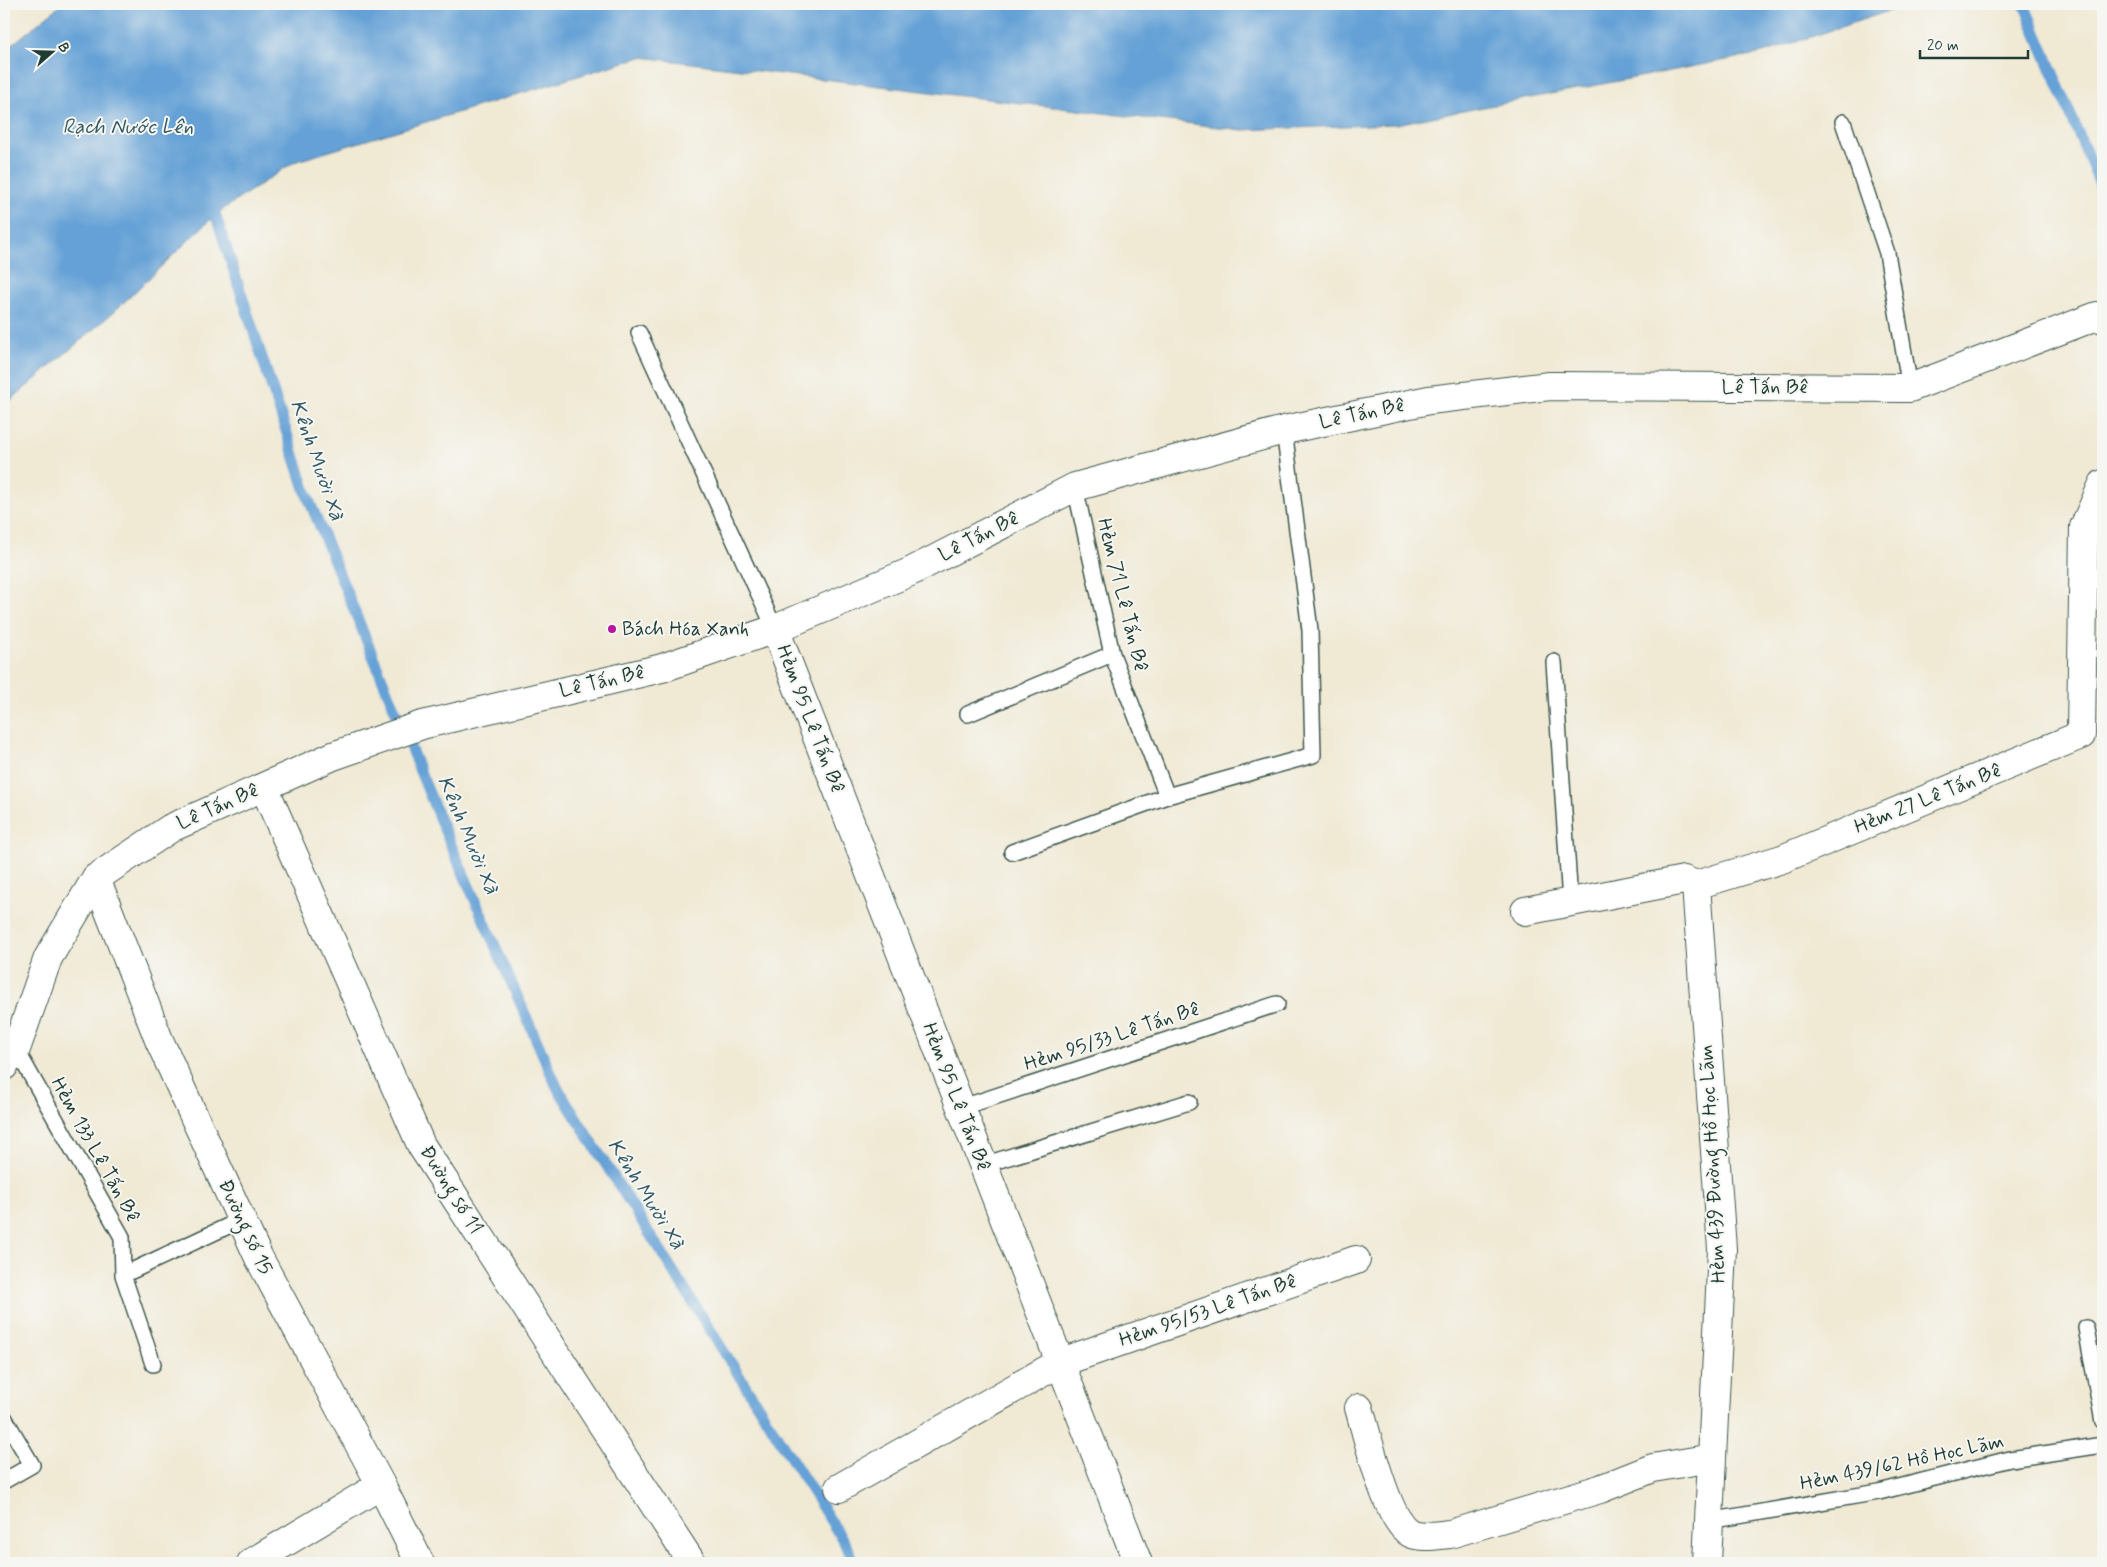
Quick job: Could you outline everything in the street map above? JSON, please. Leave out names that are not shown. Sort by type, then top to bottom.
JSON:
[{"type":"street","name":"Lê Tấn Bê","points":[[10,1057],[48,958],[96,878],[171,828],[333,756],[422,725],[662,668],[775,629],[910,572],[1074,487],[1284,430],[1429,400],[1550,386],[1910,388],[2101,323]]},
{"type":"street","name":"Hẻm 27 Lê Tấn Bê","points":[[1525,911],[1684,880],[1696,885],[1782,859],[2081,735],[2084,527],[2103,484]]},
{"type":"street","name":"Hẻm 95 Lê Tấn Bê","points":[[775,629],[1138,1563]]},
{"type":"street","name":"Đường số 11","points":[[264,787],[421,1145],[692,1563]]},
{"type":"street","name":"Đường số 15","points":[[96,878],[159,1040],[241,1220],[259,1258],[381,1485],[420,1563]]},
{"type":"street","name":"Hẻm 439 Đường Hồ Học Lãm","points":[[1696,885],[1722,1249],[1707,1563]]},
{"type":"street","name":"Hẻm 95/53 Lê Tấn Bê","points":[[839,1488],[1059,1363],[1356,1260]]},
{"type":"street","points":[[1359,1408],[1390,1508],[1402,1528],[1413,1534],[1432,1536],[1450,1534],[1600,1489],[1653,1468],[1712,1458]]},
{"type":"street","points":[[251,1563],[381,1485]]},
{"type":"lane","points":[[1843,122],[1887,253],[1910,388]]},
{"type":"lane","points":[[639,333],[775,629]]},
{"type":"lane","points":[[1012,852],[1167,796],[1313,755],[1310,630],[1284,430]]},
{"type":"lane","name":"Hẻm 71 Lê Tấn Bê","points":[[1074,487],[1112,654],[1167,796]]},
{"type":"lane","points":[[968,714],[1112,654]]},
{"type":"lane","points":[[1554,662],[1570,902]]},
{"type":"lane","name":"Hẻm 95/33 Lê Tấn Bê","points":[[960,1108],[1277,1004]]},
{"type":"lane","name":"Hẻm 133 Lê Tấn Bê","points":[[10,1057],[122,1237],[122,1275],[154,1364]]},
{"type":"lane","points":[[982,1165],[1188,1102]]},
{"type":"lane","points":[[122,1275],[241,1220]]},
{"type":"lane","points":[[2086,1328],[2103,1422]]},
{"type":"lane","points":[[4,1417],[32,1465],[4,1481]]},
{"type":"lane","name":"Hẻm 439/62 Hồ Học Lãm","points":[[1709,1521],[1879,1492],[2010,1459],[2103,1444]]},
{"type":"water","name":"Rạch Nước Lên","points":[[62,4],[1910,4],[1763,53],[1396,124],[1242,130],[641,57],[294,162],[216,214],[116,310],[4,406],[4,51]]},
{"type":"waterway","points":[[2024,4],[2098,180],[2103,204]]},
{"type":"waterway","name":"Kênh Mười Xà","points":[[211,201],[307,495],[440,820],[557,1087],[844,1542],[855,1563]]},
{"type":"place","name":"Bách Hóa Xanh","points":[[612,629]]}]
